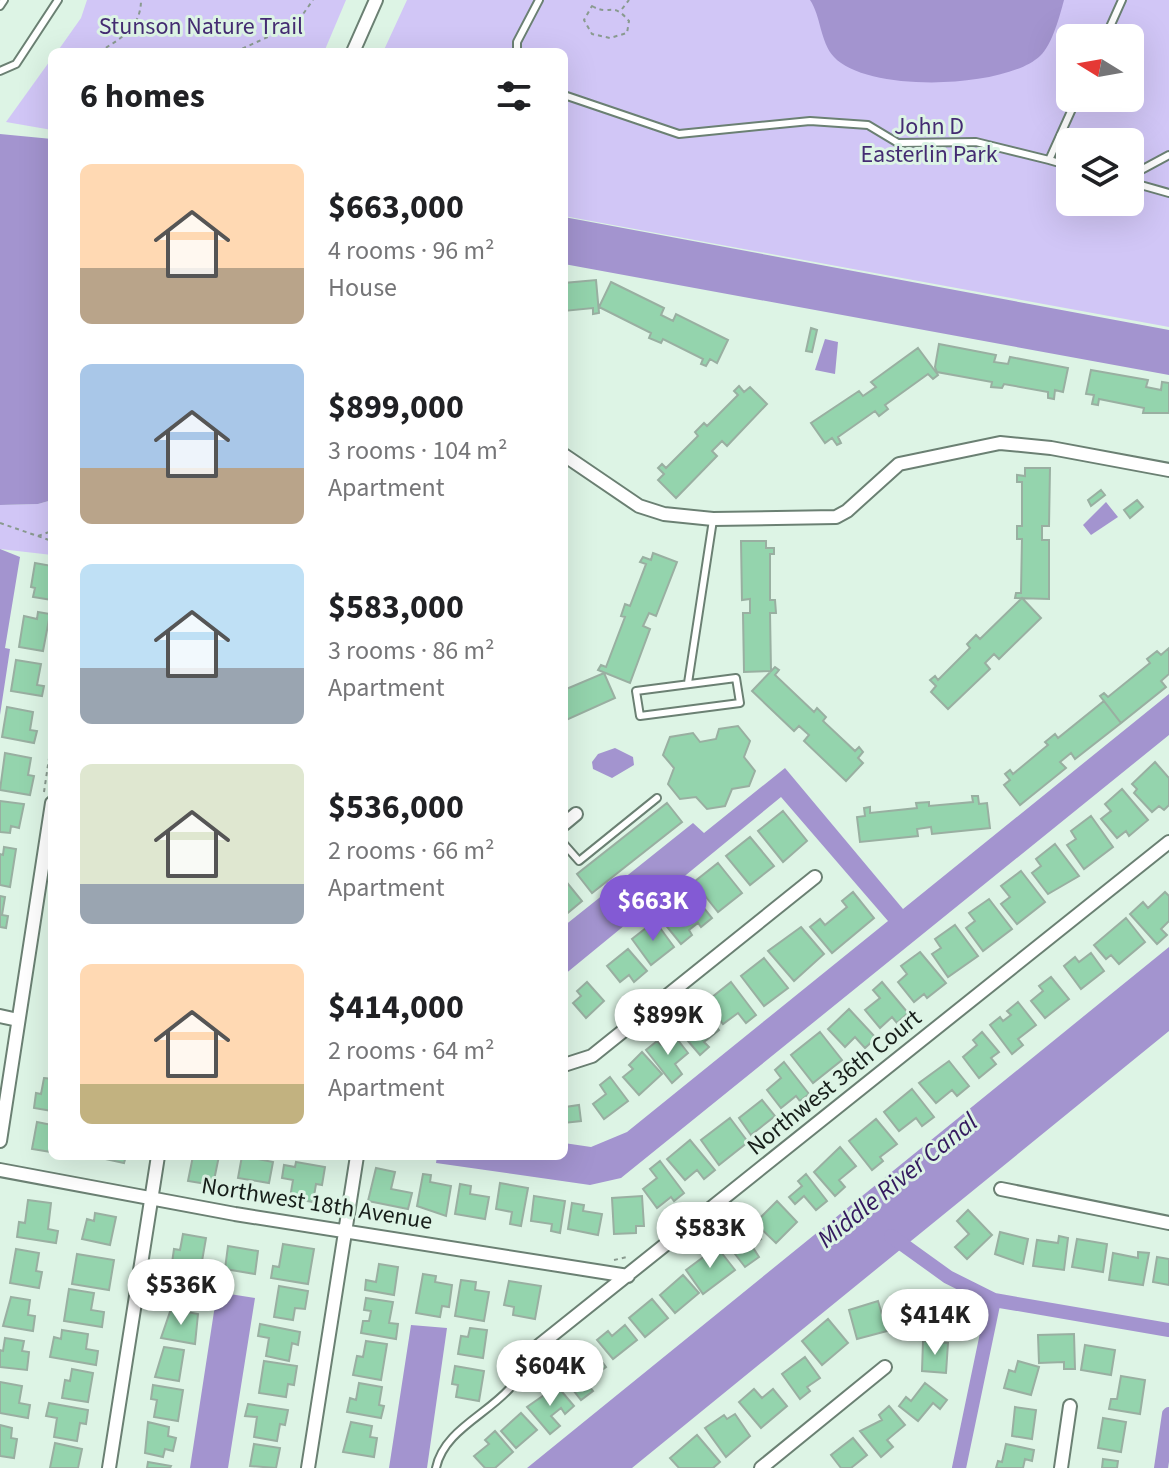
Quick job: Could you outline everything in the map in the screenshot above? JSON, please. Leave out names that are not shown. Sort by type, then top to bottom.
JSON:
[{"type":"street","points":[[355,48],[376,0]]},
{"type":"street","points":[[568,458],[639,506],[686,518],[713,519],[836,517],[847,511],[899,464],[1000,443],[1051,448],[1169,470]]},
{"type":"street","points":[[568,821],[576,814]]},
{"type":"street","points":[[0,1141],[48,829]]},
{"type":"street","name":"Northwest 36th Court","points":[[526,1356],[1169,842]]},
{"type":"street","points":[[568,1064],[592,1056],[815,877]]},
{"type":"street","points":[[0,1016],[18,1020]]},
{"type":"street","points":[[109,1468],[157,1160]]},
{"type":"street","points":[[308,1468],[356,1160]]},
{"type":"street","name":"Northwest 18th Avenue","points":[[0,1170],[152,1199],[628,1276]]},
{"type":"street","points":[[1001,1189],[1169,1223]]},
{"type":"street","points":[[761,1468],[885,1367]]},
{"type":"street","points":[[1061,1468],[1070,1406]]},
{"type":"lane","points":[[0,6],[4,0]]},
{"type":"lane","points":[[0,71],[16,64],[57,0]]},
{"type":"lane","points":[[517,48],[517,42],[539,0]]},
{"type":"lane","points":[[1111,24],[1122,0]]},
{"type":"lane","points":[[568,96],[679,134],[810,121],[868,125],[898,143],[976,142],[1056,162]]},
{"type":"lane","points":[[1049,160],[1071,112]]},
{"type":"lane","points":[[1144,168],[1169,155]]},
{"type":"lane","points":[[1144,186],[1169,193]]},
{"type":"lane","points":[[688,683],[713,519]]},
{"type":"lane","points":[[736,678],[740,703],[640,716],[636,691],[688,683],[736,678]]},
{"type":"lane","points":[[568,849],[579,861],[657,798]]},
{"type":"lane","points":[[436,1468],[444,1449],[456,1435],[518,1378],[526,1356]]},
{"type":"path","points":[[105,48],[131,29],[139,19],[141,0]]},
{"type":"path","points":[[244,48],[296,24],[313,0]]},
{"type":"path","points":[[621,9],[629,0]]},
{"type":"path","points":[[592,6],[601,10],[621,9],[630,26],[620,38],[596,36],[586,25],[584,16],[592,6]]},
{"type":"path","points":[[0,523],[48,540]]},
{"type":"path","points":[[38,536],[48,532]]},
{"type":"green space","name":"Stunson Nature Trail","points":[[87,0],[346,0],[326,48],[60,48],[81,18]]},
{"type":"green space","name":"John D Easterlin Park","points":[[407,0],[1169,0],[1169,327],[568,217],[568,48],[385,48]]},
{"type":"green space","name":"Stunson Nature Trail","points":[[48,64],[48,129],[6,122]]},
{"type":"green space","points":[[48,501],[48,555],[0,549],[0,505]]},
{"type":"water","points":[[810,0],[1064,0],[1052,37],[1040,56],[1022,67],[998,75],[936,82],[875,77],[851,69],[829,51]]},
{"type":"water","points":[[0,134],[48,139],[48,501],[0,505]]},
{"type":"water","points":[[568,218],[1169,330],[1169,375],[568,265]]},
{"type":"water","points":[[825,339],[838,342],[835,374],[815,370]]},
{"type":"water","points":[[1106,502],[1118,517],[1091,535],[1083,525]]},
{"type":"water","points":[[0,549],[20,557],[5,648],[10,649],[0,715]]},
{"type":"water","points":[[1169,694],[1169,735],[621,1178],[590,1185],[436,1163],[436,1160],[568,1160],[568,1144],[591,1147],[627,1132],[888,921],[781,797],[568,972],[568,923],[693,823],[704,833],[785,768],[903,909]]},
{"type":"water","points":[[615,748],[633,757],[634,765],[612,778],[593,769],[592,762],[598,754]]},
{"type":"water","name":"Middle River Canal","points":[[1169,947],[1169,1031],[632,1468],[527,1468]]},
{"type":"water","points":[[217,1292],[255,1298],[228,1468],[190,1468]]},
{"type":"water","points":[[411,1325],[447,1328],[427,1468],[389,1468]]},
{"type":"building","points":[[596,280],[599,313],[593,314],[593,308],[568,311],[568,283]]},
{"type":"building","points":[[611,282],[664,308],[661,315],[673,321],[676,314],[728,340],[717,363],[710,359],[706,366],[701,364],[703,359],[663,339],[661,343],[649,338],[651,333],[599,307]]},
{"type":"building","points":[[811,328],[817,330],[812,352],[806,351]]},
{"type":"building","points":[[939,344],[996,355],[994,362],[1008,364],[1010,357],[1068,368],[1063,392],[1055,390],[1054,399],[1048,398],[1048,392],[1004,384],[1002,388],[991,387],[992,382],[937,372]]},
{"type":"building","points":[[918,348],[938,375],[933,379],[928,374],[885,405],[888,409],[879,416],[875,411],[838,437],[841,443],[837,445],[832,438],[825,443],[811,423],[859,391],[863,396],[876,387],[871,382]]},
{"type":"building","points":[[1091,370],[1148,380],[1146,387],[1161,390],[1162,382],[1169,383],[1169,413],[1143,413],[1144,408],[1099,399],[1098,405],[1092,404],[1094,395],[1086,394]]},
{"type":"building","points":[[739,386],[744,392],[750,387],[767,404],[727,446],[722,441],[712,451],[717,456],[676,498],[658,480],[664,474],[658,468],[662,464],[666,468],[698,436],[695,432],[704,423],[707,426],[738,395],[734,391]]},
{"type":"building","points":[[1025,468],[1050,468],[1049,526],[1042,526],[1042,540],[1049,540],[1049,599],[1015,598],[1016,593],[1021,593],[1022,539],[1017,539],[1017,526],[1022,526],[1022,482],[1017,482],[1017,475],[1025,476]]},
{"type":"building","points":[[1101,490],[1105,495],[1091,506],[1088,500]]},
{"type":"building","points":[[1137,500],[1143,507],[1130,518],[1124,510]]},
{"type":"building","points":[[741,541],[766,541],[766,548],[774,548],[774,554],[770,554],[770,600],[775,600],[776,613],[770,613],[771,671],[744,672],[743,613],[750,613],[750,599],[742,600]]},
{"type":"building","points":[[653,553],[677,562],[656,616],[649,613],[643,626],[650,629],[630,683],[598,670],[601,665],[606,667],[625,617],[621,616],[625,604],[630,606],[646,564],[640,562],[643,557],[651,560]]},
{"type":"building","points":[[35,563],[48,565],[48,599],[33,597],[35,588],[31,587]]},
{"type":"building","points":[[1022,598],[1041,618],[999,659],[994,654],[985,663],[990,669],[948,709],[931,692],[936,686],[930,680],[935,676],[938,680],[970,648],[967,644],[976,635],[980,639]]},
{"type":"building","points":[[38,612],[48,614],[43,651],[19,647],[24,616],[37,619]]},
{"type":"building","points":[[1169,648],[1169,674],[1161,681],[1166,687],[1121,723],[1100,696],[1104,693],[1108,697],[1150,663],[1147,659],[1157,651],[1161,655]]},
{"type":"building","points":[[16,660],[41,664],[37,685],[44,686],[42,696],[11,691]]},
{"type":"building","points":[[775,667],[779,670],[775,675],[814,712],[817,708],[826,717],[823,721],[855,751],[859,747],[863,752],[858,758],[863,763],[846,781],[804,741],[809,735],[799,726],[794,731],[752,691]]},
{"type":"building","points":[[604,673],[615,698],[568,719],[568,688]]},
{"type":"building","points":[[1104,701],[1121,723],[1075,759],[1071,753],[1060,762],[1066,768],[1020,805],[1004,785],[1010,780],[1005,774],[1010,770],[1013,774],[1048,745],[1045,742],[1055,734],[1058,738]]},
{"type":"building","points":[[7,707],[33,712],[30,730],[37,731],[34,743],[2,737]]},
{"type":"building","points":[[738,726],[750,741],[744,757],[755,771],[749,786],[732,789],[725,806],[707,809],[696,797],[680,799],[668,784],[674,768],[663,755],[670,737],[693,733],[700,742],[716,739],[719,729]]},
{"type":"building","points":[[5,753],[31,758],[28,775],[34,776],[30,795],[0,790]]},
{"type":"building","points":[[1155,762],[1169,778],[1169,805],[1164,810],[1159,806],[1152,812],[1134,793],[1137,789],[1132,784]]},
{"type":"building","points":[[1122,789],[1148,820],[1129,836],[1126,831],[1117,838],[1101,819],[1111,811],[1105,804]]},
{"type":"building","points":[[972,796],[978,796],[979,804],[987,803],[990,828],[932,834],[931,827],[917,829],[918,836],[860,842],[857,817],[865,816],[864,808],[870,807],[870,813],[917,808],[916,803],[929,802],[929,806],[973,802]]},
{"type":"building","points":[[0,801],[24,804],[19,828],[11,826],[10,833],[0,832]]},
{"type":"building","points":[[667,803],[682,822],[592,893],[577,874]]},
{"type":"building","points":[[783,811],[807,841],[783,862],[758,831]]},
{"type":"building","points":[[1091,816],[1113,847],[1084,869],[1067,845],[1076,839],[1071,831]]},
{"type":"building","points":[[750,837],[774,866],[750,885],[726,856]]},
{"type":"building","points":[[1055,844],[1079,876],[1048,894],[1032,873],[1041,866],[1036,859]]},
{"type":"building","points":[[4,847],[16,849],[10,887],[0,885],[0,854],[3,855]]},
{"type":"building","points":[[718,863],[742,893],[718,912],[694,882]]},
{"type":"building","points":[[1021,871],[1045,902],[1017,924],[1001,904],[1010,897],[1001,886]]},
{"type":"building","points":[[568,884],[582,901],[568,913]]},
{"type":"building","points":[[687,887],[712,918],[701,927],[698,923],[689,930],[692,935],[681,944],[655,912]]},
{"type":"building","points":[[853,892],[874,918],[832,953],[810,927],[820,919],[825,925],[847,907],[842,901]]},
{"type":"building","points":[[1165,892],[1169,896],[1169,921],[1161,929],[1167,935],[1157,944],[1130,914],[1143,902],[1148,908]]},
{"type":"building","points":[[0,896],[5,897],[2,915],[8,916],[6,928],[0,927]]},
{"type":"building","points":[[989,899],[1012,929],[983,951],[966,928],[975,921],[969,913]]},
{"type":"building","points":[[1126,918],[1145,942],[1119,964],[1111,955],[1106,959],[1094,945]]},
{"type":"building","points":[[655,921],[674,947],[651,965],[632,939]]},
{"type":"building","points":[[955,925],[978,956],[948,977],[932,954],[941,948],[935,939]]},
{"type":"building","points":[[801,927],[824,954],[794,981],[768,951]]},
{"type":"building","points":[[628,949],[647,971],[634,982],[629,975],[620,982],[607,966]]},
{"type":"building","points":[[920,952],[946,983],[927,998],[924,994],[914,1002],[898,982],[907,974],[901,966]]},
{"type":"building","points":[[1091,953],[1104,971],[1081,989],[1064,966],[1075,957],[1079,962]]},
{"type":"building","points":[[764,958],[788,988],[764,1006],[741,976]]},
{"type":"building","points":[[1051,977],[1069,999],[1045,1018],[1031,1001],[1043,991],[1039,986]]},
{"type":"building","points":[[587,982],[604,1001],[586,1018],[573,1003],[581,996],[577,991]]},
{"type":"building","points":[[731,982],[756,1015],[746,1023],[738,1013],[723,1024],[706,1002]]},
{"type":"building","points":[[882,982],[908,1013],[897,1023],[892,1017],[880,1028],[865,1010],[880,998],[873,990]]},
{"type":"building","points":[[1018,1002],[1036,1025],[1018,1039],[1023,1045],[1012,1054],[990,1025],[1000,1017],[1003,1021],[1011,1015],[1007,1011]]},
{"type":"building","points":[[849,1009],[876,1038],[865,1048],[855,1037],[845,1047],[828,1029]]},
{"type":"building","points":[[703,1011],[719,1030],[704,1042],[709,1047],[700,1055],[676,1027],[688,1016],[692,1021]]},
{"type":"building","points":[[820,1032],[842,1060],[813,1083],[791,1055]]},
{"type":"building","points":[[982,1032],[999,1052],[991,1058],[996,1064],[979,1078],[963,1057],[977,1045],[973,1040]]},
{"type":"building","points":[[674,1035],[688,1053],[675,1064],[682,1074],[672,1083],[646,1050],[657,1041],[661,1045]]},
{"type":"building","points":[[642,1052],[662,1074],[639,1095],[623,1077],[633,1069],[629,1065]]},
{"type":"building","points":[[949,1061],[969,1086],[957,1096],[952,1090],[936,1103],[919,1083]]},
{"type":"building","points":[[784,1062],[809,1094],[800,1101],[796,1096],[781,1108],[767,1090],[781,1078],[775,1070]]},
{"type":"building","points":[[610,1077],[628,1101],[604,1119],[593,1104],[606,1094],[600,1085]]},
{"type":"building","points":[[44,1078],[48,1078],[48,1110],[34,1108],[36,1093],[41,1094]]},
{"type":"building","points":[[912,1089],[934,1117],[922,1126],[916,1118],[899,1131],[884,1112]]},
{"type":"building","points":[[762,1100],[775,1116],[751,1135],[739,1118]]},
{"type":"building","points":[[579,1105],[581,1121],[568,1123],[568,1107]]},
{"type":"building","points":[[730,1118],[748,1142],[719,1165],[701,1140]]},
{"type":"building","points":[[876,1119],[897,1144],[880,1157],[883,1161],[872,1170],[849,1141]]},
{"type":"building","points":[[37,1122],[48,1124],[48,1152],[32,1149]]},
{"type":"building","points":[[690,1140],[715,1170],[704,1179],[697,1170],[685,1180],[667,1159]]},
{"type":"building","points":[[840,1147],[856,1166],[839,1180],[845,1187],[835,1196],[814,1172]]},
{"type":"building","points":[[192,1160],[218,1160],[213,1185],[188,1181]]},
{"type":"building","points":[[241,1160],[273,1162],[269,1183],[238,1178]]},
{"type":"building","points":[[660,1161],[684,1193],[674,1201],[671,1197],[657,1208],[643,1189],[657,1178],[650,1169]]},
{"type":"building","points":[[296,1162],[325,1167],[322,1185],[316,1184],[313,1202],[290,1198],[293,1180],[282,1178],[284,1165],[295,1167]]},
{"type":"building","points":[[376,1168],[395,1172],[391,1189],[412,1193],[408,1209],[368,1201]]},
{"type":"building","points":[[423,1174],[431,1175],[430,1182],[451,1186],[446,1216],[417,1206]]},
{"type":"building","points":[[806,1174],[827,1201],[816,1210],[804,1196],[795,1204],[789,1197],[802,1186],[798,1181]]},
{"type":"building","points":[[500,1183],[528,1188],[521,1226],[510,1224],[512,1212],[496,1209]]},
{"type":"building","points":[[460,1184],[471,1186],[470,1194],[489,1197],[485,1219],[455,1214]]},
{"type":"building","points":[[534,1196],[565,1201],[560,1233],[551,1231],[552,1224],[531,1221]]},
{"type":"building","points":[[642,1196],[644,1226],[636,1226],[636,1233],[614,1234],[612,1198]]},
{"type":"building","points":[[28,1200],[51,1203],[48,1229],[58,1231],[56,1243],[17,1237],[19,1222],[25,1223]]},
{"type":"building","points":[[777,1201],[797,1222],[776,1243],[755,1223]]},
{"type":"building","points":[[572,1203],[584,1205],[583,1211],[602,1214],[598,1235],[568,1229]]},
{"type":"building","points":[[968,1210],[992,1235],[967,1259],[955,1247],[969,1234],[957,1221]]},
{"type":"building","points":[[95,1213],[116,1217],[110,1245],[82,1239],[87,1219],[94,1221]]},
{"type":"building","points":[[750,1223],[761,1239],[752,1246],[759,1257],[745,1267],[725,1241]]},
{"type":"building","points":[[1000,1232],[1028,1239],[1023,1264],[995,1254]]},
{"type":"building","points":[[183,1234],[206,1238],[201,1267],[172,1263],[174,1249],[180,1250]]},
{"type":"building","points":[[1059,1236],[1068,1238],[1064,1270],[1033,1266],[1037,1240],[1058,1243]]},
{"type":"building","points":[[1077,1239],[1107,1244],[1103,1272],[1072,1267]]},
{"type":"building","points":[[283,1244],[314,1249],[308,1284],[271,1278],[273,1266],[279,1267]]},
{"type":"building","points":[[228,1246],[258,1251],[255,1274],[225,1269]]},
{"type":"building","points":[[717,1247],[735,1270],[703,1294],[686,1270]]},
{"type":"building","points":[[16,1249],[39,1253],[36,1271],[42,1272],[39,1288],[10,1283]]},
{"type":"building","points":[[1138,1252],[1149,1253],[1143,1285],[1109,1280],[1113,1253],[1138,1258]]},
{"type":"building","points":[[77,1254],[114,1260],[109,1290],[72,1284]]},
{"type":"building","points":[[1157,1257],[1169,1259],[1169,1285],[1153,1282]]},
{"type":"building","points":[[379,1264],[398,1267],[394,1295],[365,1290],[366,1280],[376,1282]]},
{"type":"building","points":[[177,1273],[198,1277],[195,1296],[208,1298],[206,1308],[166,1303],[168,1288],[174,1289]]},
{"type":"building","points":[[423,1274],[436,1276],[435,1282],[452,1285],[449,1307],[442,1306],[440,1317],[416,1313]]},
{"type":"building","points":[[683,1275],[699,1293],[675,1313],[660,1295]]},
{"type":"building","points":[[461,1280],[476,1282],[475,1290],[489,1292],[484,1321],[455,1316]]},
{"type":"building","points":[[509,1281],[541,1286],[535,1319],[513,1315],[514,1307],[504,1305]]},
{"type":"building","points":[[279,1286],[308,1291],[305,1309],[295,1308],[293,1320],[274,1317]]},
{"type":"building","points":[[69,1289],[94,1293],[91,1310],[104,1312],[102,1327],[64,1321]]},
{"type":"building","points":[[11,1297],[30,1300],[28,1315],[35,1316],[33,1331],[3,1326]]},
{"type":"building","points":[[901,1297],[934,1305],[927,1335],[905,1330],[904,1336],[892,1333]]},
{"type":"building","points":[[366,1298],[393,1302],[389,1323],[398,1324],[396,1339],[361,1333],[363,1321],[369,1321],[371,1311],[364,1310]]},
{"type":"building","points":[[652,1299],[668,1318],[645,1337],[629,1318]]},
{"type":"building","points":[[878,1301],[887,1331],[857,1339],[849,1310]]},
{"type":"building","points":[[171,1309],[198,1314],[195,1344],[161,1338]]},
{"type":"building","points":[[828,1319],[848,1343],[822,1365],[802,1341]]},
{"type":"building","points":[[260,1324],[300,1332],[298,1345],[292,1343],[289,1361],[266,1356],[269,1338],[258,1336]]},
{"type":"building","points":[[625,1325],[637,1340],[613,1359],[597,1340],[608,1331],[612,1336]]},
{"type":"building","points":[[470,1328],[487,1330],[483,1358],[458,1354],[461,1336],[468,1337]]},
{"type":"building","points":[[62,1330],[88,1334],[86,1349],[98,1351],[96,1365],[50,1357],[54,1337],[61,1339]]},
{"type":"building","points":[[1074,1334],[1075,1369],[1064,1369],[1064,1362],[1039,1363],[1038,1335]]},
{"type":"building","points":[[5,1338],[24,1341],[22,1351],[29,1352],[27,1370],[0,1367],[0,1350],[3,1351]]},
{"type":"building","points":[[366,1341],[387,1344],[381,1380],[353,1375],[357,1356],[363,1357]]},
{"type":"building","points":[[923,1341],[948,1343],[946,1373],[922,1371]]},
{"type":"building","points":[[1085,1345],[1115,1350],[1111,1375],[1081,1370]]},
{"type":"building","points":[[164,1347],[184,1350],[179,1381],[155,1377]]},
{"type":"building","points":[[591,1347],[606,1367],[586,1382],[593,1391],[581,1400],[559,1372],[570,1363],[574,1367],[582,1361],[579,1357]]},
{"type":"building","points":[[805,1357],[820,1378],[807,1387],[810,1391],[800,1399],[782,1374]]},
{"type":"building","points":[[264,1361],[297,1366],[294,1385],[288,1384],[286,1397],[259,1393]]},
{"type":"building","points":[[1018,1361],[1039,1367],[1031,1395],[1004,1388],[1009,1370],[1015,1372]]},
{"type":"building","points":[[455,1366],[484,1371],[479,1401],[456,1397],[458,1385],[452,1384]]},
{"type":"building","points":[[72,1369],[93,1373],[88,1402],[62,1398],[65,1380],[70,1381]]},
{"type":"building","points":[[1121,1376],[1145,1380],[1140,1414],[1109,1409],[1111,1399],[1117,1399]]},
{"type":"building","points":[[0,1382],[22,1386],[19,1403],[30,1405],[28,1418],[0,1413]]},
{"type":"building","points":[[359,1383],[382,1387],[379,1405],[384,1406],[381,1418],[347,1412],[350,1398],[356,1400]]},
{"type":"building","points":[[925,1383],[947,1400],[940,1409],[933,1403],[918,1421],[899,1406],[906,1397],[911,1401]]},
{"type":"building","points":[[153,1385],[183,1390],[178,1421],[154,1417],[157,1400],[151,1399]]},
{"type":"building","points":[[557,1386],[574,1406],[565,1414],[561,1408],[551,1416],[560,1426],[550,1434],[527,1407]]},
{"type":"building","points":[[754,1389],[762,1398],[773,1389],[787,1406],[761,1428],[739,1402]]},
{"type":"building","points":[[49,1403],[88,1410],[86,1424],[80,1423],[77,1441],[54,1437],[57,1418],[46,1416]]},
{"type":"building","points":[[248,1404],[288,1410],[285,1425],[280,1424],[277,1441],[254,1437],[257,1417],[245,1416]]},
{"type":"building","points":[[889,1406],[905,1425],[887,1440],[893,1447],[881,1457],[860,1431],[882,1420],[879,1415]]},
{"type":"building","points":[[1015,1407],[1036,1410],[1032,1439],[1012,1436]]},
{"type":"building","points":[[521,1413],[537,1430],[516,1448],[501,1431]]},
{"type":"building","points":[[735,1414],[750,1436],[726,1457],[705,1428],[724,1415],[727,1419]]},
{"type":"building","points":[[1103,1418],[1126,1422],[1121,1452],[1098,1448]]},
{"type":"building","points":[[148,1422],[169,1427],[168,1436],[176,1438],[173,1451],[165,1449],[163,1457],[145,1453]]},
{"type":"building","points":[[351,1422],[372,1426],[370,1437],[377,1438],[374,1457],[343,1452]]},
{"type":"building","points":[[0,1425],[12,1428],[11,1438],[17,1439],[14,1458],[0,1456]]},
{"type":"building","points":[[495,1431],[513,1452],[495,1468],[485,1468],[474,1456],[489,1444],[485,1440]]},
{"type":"building","points":[[697,1435],[720,1462],[713,1468],[679,1468],[670,1458]]},
{"type":"building","points":[[853,1438],[867,1455],[851,1468],[841,1468],[831,1455]]},
{"type":"building","points":[[55,1443],[82,1449],[78,1468],[50,1468]]},
{"type":"building","points":[[254,1444],[280,1448],[276,1468],[250,1466]]},
{"type":"building","points":[[1006,1444],[1034,1450],[1032,1461],[1025,1459],[1023,1468],[996,1468],[998,1461],[1002,1462]]},
{"type":"building","points":[[1103,1459],[1118,1461],[1117,1468],[1102,1468]]},
{"type":"building","points":[[148,1462],[171,1466],[147,1468]]},
{"type":"waterway","points":[[891,1236],[948,1277],[994,1300],[959,1468]]},
{"type":"waterway","points":[[994,1300],[1169,1330]]},
{"type":"waterway","points":[[1161,1468],[1169,1414]]}]
